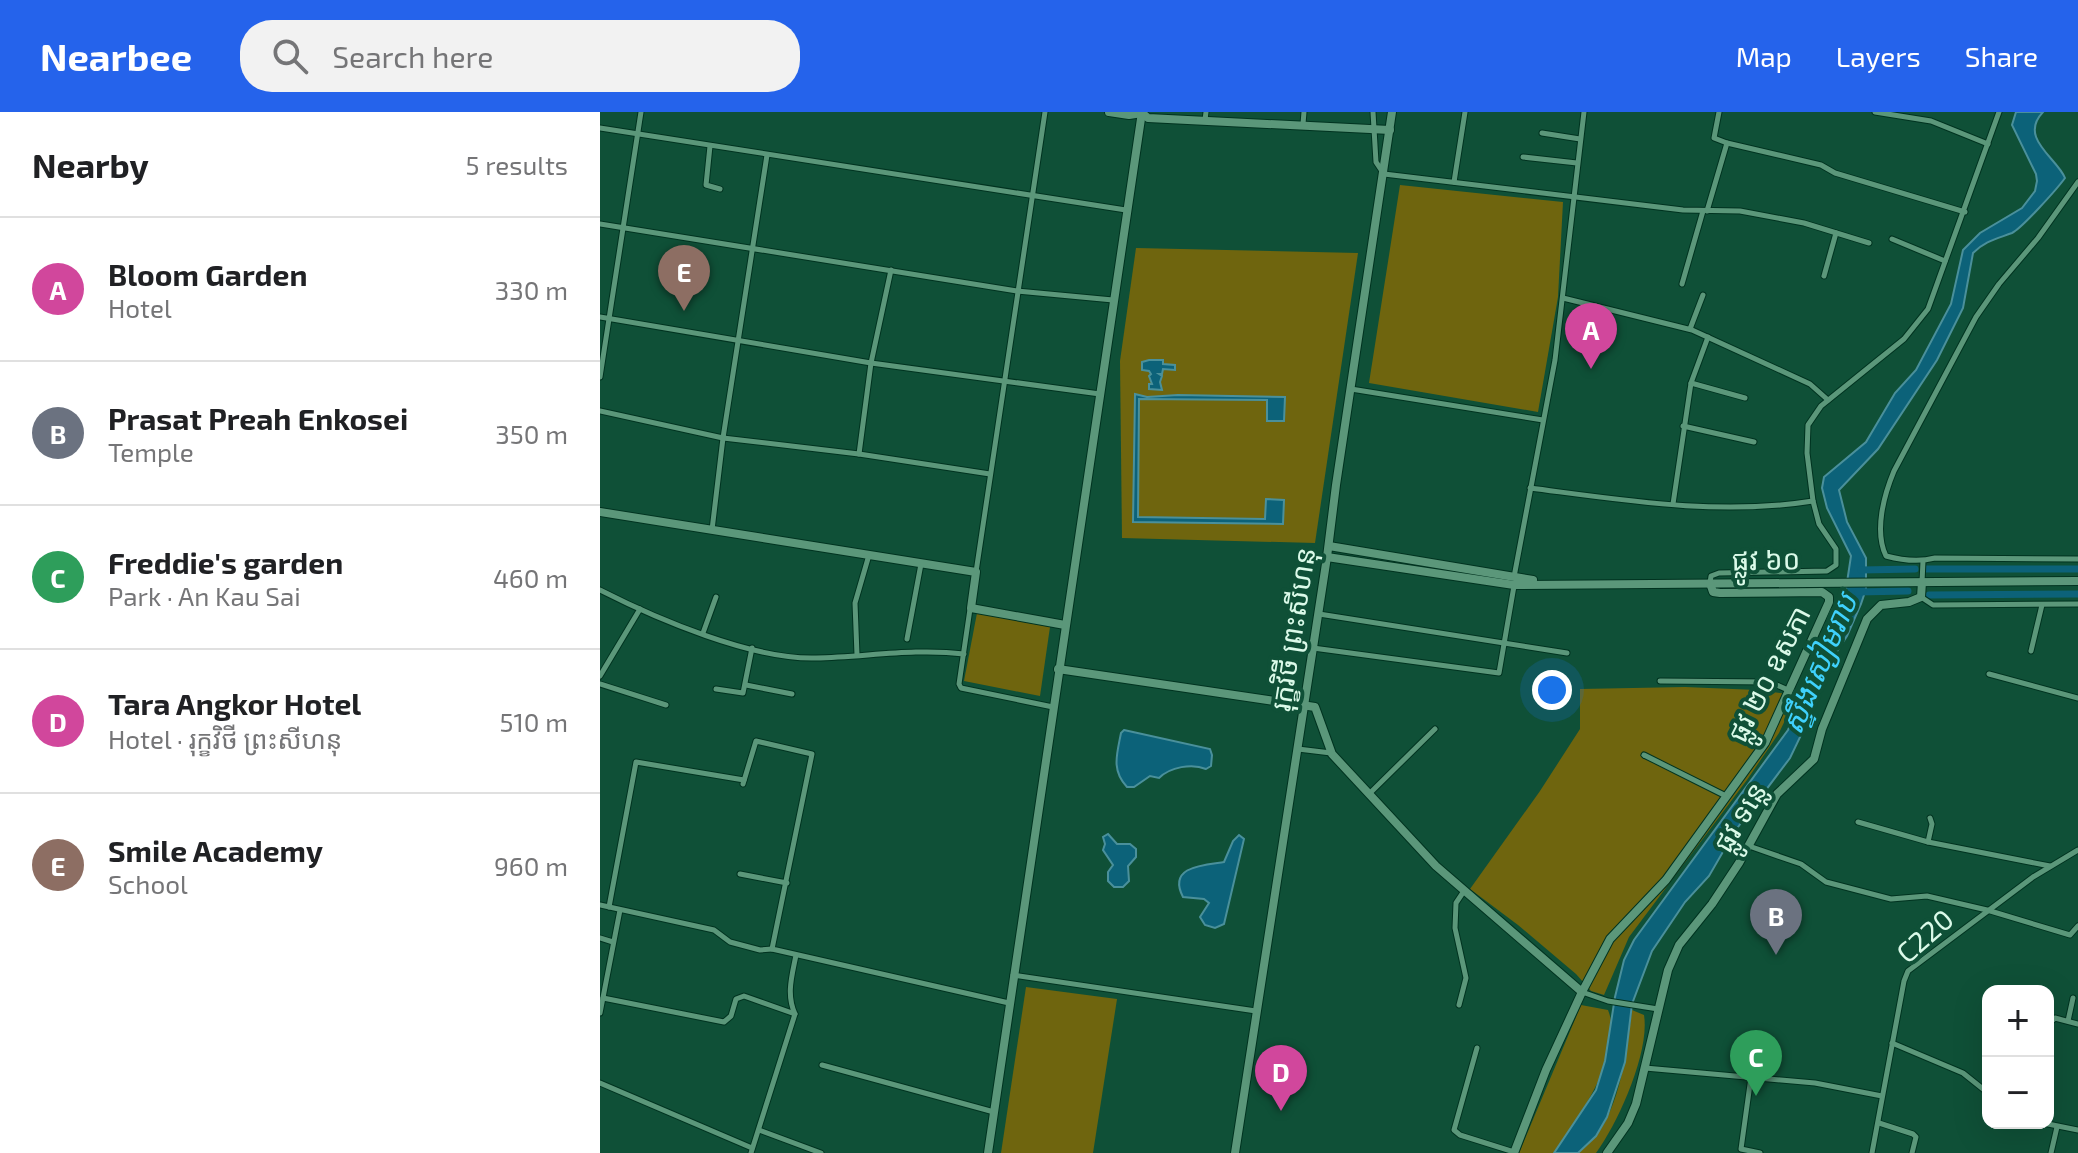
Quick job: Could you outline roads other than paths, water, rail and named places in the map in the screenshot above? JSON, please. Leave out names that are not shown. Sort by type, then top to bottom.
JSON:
[{"type":"street","points":[[600,377],[641,112]]},
{"type":"street","points":[[1045,112],[959,684],[965,691],[1053,707]]},
{"type":"street","points":[[1109,112],[1129,115],[1141,112]]},
{"type":"street","points":[[1141,112],[1148,118],[1206,116],[1390,130]]},
{"type":"street","points":[[988,1153],[1141,112]]},
{"type":"street","points":[[1303,124],[1304,112]]},
{"type":"street","points":[[1373,112],[1376,162],[1384,174],[1705,211],[1740,211],[1804,223],[1869,243]]},
{"type":"street","name":"រុក្ខវិថី ព្រះសីហនុ","points":[[1235,1153],[1329,546],[1392,112]]},
{"type":"street","points":[[1454,182],[1465,112]]},
{"type":"street","points":[[1313,648],[1499,673],[1555,360],[1584,112]]},
{"type":"street","points":[[1719,112],[1714,138],[1821,165],[1835,173],[1965,212]]},
{"type":"street","points":[[1875,112],[1931,121],[1988,144]]},
{"type":"street","name":"ផ្លូវ ២០ ឧសភា","points":[[1514,1152],[1546,1070],[1610,939],[1666,880],[1765,743],[1828,607],[1829,597],[1822,592],[1713,592],[1711,576],[1719,573],[1833,569],[1836,565],[1838,554],[1819,524],[1813,501],[1807,431],[1814,414],[1828,400],[1896,345],[1920,321],[1932,301],[1999,112]]},
{"type":"street","points":[[600,128],[1126,210]]},
{"type":"street","points":[[1542,133],[1580,139]]},
{"type":"street","points":[[1682,284],[1727,143]]},
{"type":"street","points":[[710,146],[706,185],[720,189]]},
{"type":"street","points":[[712,530],[723,438],[767,155]]},
{"type":"street","points":[[1523,157],[1577,163]]},
{"type":"street","points":[[2078,182],[1976,317],[1902,455],[1889,483],[1883,508],[1883,550],[1886,556],[1923,561],[1935,558],[2078,559]]},
{"type":"street","points":[[600,224],[1017,291],[1115,300]]},
{"type":"street","points":[[1824,276],[1836,233]]},
{"type":"street","points":[[1892,239],[1945,261]]},
{"type":"street","points":[[859,454],[871,363],[891,270]]},
{"type":"street","points":[[1690,329],[1703,295]]},
{"type":"street","points":[[1563,298],[1690,329],[1810,384],[1828,400]]},
{"type":"street","points":[[600,317],[871,363],[1100,394]]},
{"type":"street","points":[[1673,504],[1691,383],[1708,337]]},
{"type":"street","points":[[1691,383],[1745,398]]},
{"type":"street","points":[[1350,389],[1543,420]]},
{"type":"street","points":[[600,411],[723,438],[990,474]]},
{"type":"street","points":[[1683,426],[1754,442]]},
{"type":"street","points":[[1530,488],[1673,504],[1756,507],[1813,501]]},
{"type":"street","points":[[600,512],[976,572]]},
{"type":"street","name":"ផ្លូវ ៦០","points":[[1329,546],[1514,581]]},
{"type":"street","points":[[857,655],[855,603],[869,555]]},
{"type":"street","name":"ផ្លូវ ៦០","points":[[1327,557],[1550,584],[2078,581]]},
{"type":"street","points":[[1921,597],[1923,561]]},
{"type":"street","points":[[907,639],[921,564]]},
{"type":"street","points":[[600,590],[640,609],[752,648],[815,658],[915,652],[964,654]]},
{"type":"street","points":[[703,633],[716,597]]},
{"type":"street","name":"ផ្លូវ ទន្លេ","points":[[1607,1153],[1628,1123],[1636,1104],[1668,970],[1679,945],[1712,904],[1784,785],[1814,759],[1822,729],[1867,619],[1881,605],[1909,602],[1921,597],[1933,605],[2078,604]]},
{"type":"street","points":[[2031,651],[2042,604]]},
{"type":"street","points":[[971,608],[1065,625]]},
{"type":"street","points":[[600,676],[640,609]]},
{"type":"street","points":[[1318,614],[1567,653]]},
{"type":"street","points":[[716,689],[740,694],[746,685],[752,648]]},
{"type":"street","points":[[1058,669],[1315,707],[1332,754],[1436,866],[1464,891],[1582,992],[1608,1001],[1659,1009]]},
{"type":"street","points":[[1989,674],[2078,698]]},
{"type":"street","points":[[1660,681],[1770,682],[1788,690]]},
{"type":"street","points":[[600,684],[666,705]]},
{"type":"street","points":[[746,685],[792,694]]},
{"type":"street","points":[[1369,794],[1435,729]]},
{"type":"street","points":[[609,907],[636,762],[744,782],[756,741],[812,754],[772,949]]},
{"type":"street","points":[[1297,749],[1332,754]]},
{"type":"street","points":[[1644,755],[1726,796]]},
{"type":"street","points":[[1928,842],[1932,824],[1930,818]]},
{"type":"street","points":[[1858,822],[1928,842],[2050,866]]},
{"type":"street","points":[[1748,846],[1801,864],[1826,882],[1891,899],[1927,896],[2070,935],[2078,926]]},
{"type":"street","name":"C220","points":[[1872,1153],[1908,971],[1987,910],[2078,850]]},
{"type":"street","points":[[740,874],[787,883]]},
{"type":"street","points":[[1459,1005],[1466,978],[1455,928],[1456,903],[1464,891]]},
{"type":"street","points":[[600,905],[714,930],[730,942],[760,950],[772,949],[1009,1003]]},
{"type":"street","points":[[600,1013],[620,910]]},
{"type":"street","points":[[600,938],[613,942]]},
{"type":"street","points":[[600,1083],[751,1151],[795,1014],[789,990],[796,955]]},
{"type":"street","points":[[1013,975],[1256,1011]]},
{"type":"street","points":[[603,998],[724,1022],[731,1016],[736,999],[744,996],[795,1014]]},
{"type":"street","points":[[2068,1021],[2073,998]]},
{"type":"street","points":[[2054,1018],[2078,1024]]},
{"type":"street","points":[[1892,1043],[1963,1073],[1982,1086]]},
{"type":"street","points":[[1477,1048],[1454,1130],[1460,1135],[1514,1152]]},
{"type":"street","points":[[822,1065],[994,1112]]},
{"type":"street","points":[[1645,1068],[1815,1083],[1882,1096]]},
{"type":"street","points":[[1751,1077],[1741,1149],[1760,1153]]},
{"type":"street","points":[[1879,1123],[1913,1134],[1916,1137],[1912,1153]]},
{"type":"street","points":[[2054,1126],[2078,1130]]},
{"type":"street","points":[[2051,1153],[2057,1127]]},
{"type":"street","points":[[759,1130],[821,1153]]},
{"type":"water","name":"ស្ទឹងសៀមរាប","points":[[2016,112],[2043,112],[2036,121],[2037,139],[2065,178],[2017,230],[1986,243],[1973,253],[1963,308],[1937,360],[1878,449],[1839,490],[1847,522],[1866,558],[1866,589],[1861,604],[1847,636],[1821,676],[1815,706],[1790,758],[1735,831],[1709,876],[1685,902],[1652,951],[1632,1004],[1625,1062],[1607,1117],[1596,1136],[1578,1153],[1554,1153],[1596,1090],[1605,1061],[1624,960],[1634,940],[1788,730],[1816,658],[1835,627],[1851,556],[1827,508],[1822,488],[1824,477],[1866,442],[1895,393],[1916,370],[1951,304],[1963,250],[1980,233],[2022,208],[2035,191],[2036,174],[2012,125]]},
{"type":"water","points":[[1163,360],[1163,364],[1175,365],[1175,370],[1163,369],[1159,374],[1162,376],[1162,390],[1149,389],[1151,374],[1142,370],[1142,362]]},
{"type":"water","points":[[1135,394],[1147,397],[1285,397],[1284,421],[1267,421],[1267,400],[1139,399],[1138,517],[1265,519],[1266,499],[1284,500],[1283,524],[1133,522]]},
{"type":"water","points":[[1124,730],[1210,749],[1211,766],[1206,769],[1181,767],[1159,778],[1150,776],[1134,787],[1127,787],[1116,762]]},
{"type":"water","points":[[1108,834],[1117,844],[1130,844],[1136,849],[1136,857],[1128,866],[1129,881],[1123,887],[1114,887],[1108,881],[1108,872],[1113,865],[1103,850],[1103,837]]},
{"type":"water","points":[[1239,835],[1244,839],[1224,924],[1215,928],[1205,925],[1200,917],[1209,903],[1204,899],[1183,897],[1180,879],[1190,869],[1224,862]]},
{"type":"waterway","points":[[1861,570],[1915,569]]},
{"type":"waterway","points":[[1925,569],[2078,569]]},
{"type":"waterway","points":[[1858,592],[1908,591]]},
{"type":"waterway","points":[[1929,595],[2078,594]]},
{"type":"place","name":"Smile Academy","points":[[684,311]]},
{"type":"place","name":"Bloom Garden","points":[[1591,369]]},
{"type":"place","name":"Prasat Preah Enkosei","points":[[1776,955]]},
{"type":"place","name":"Freddie's garden","points":[[1756,1096]]},
{"type":"place","name":"Tara Angkor Hotel","points":[[1281,1111]]}]
